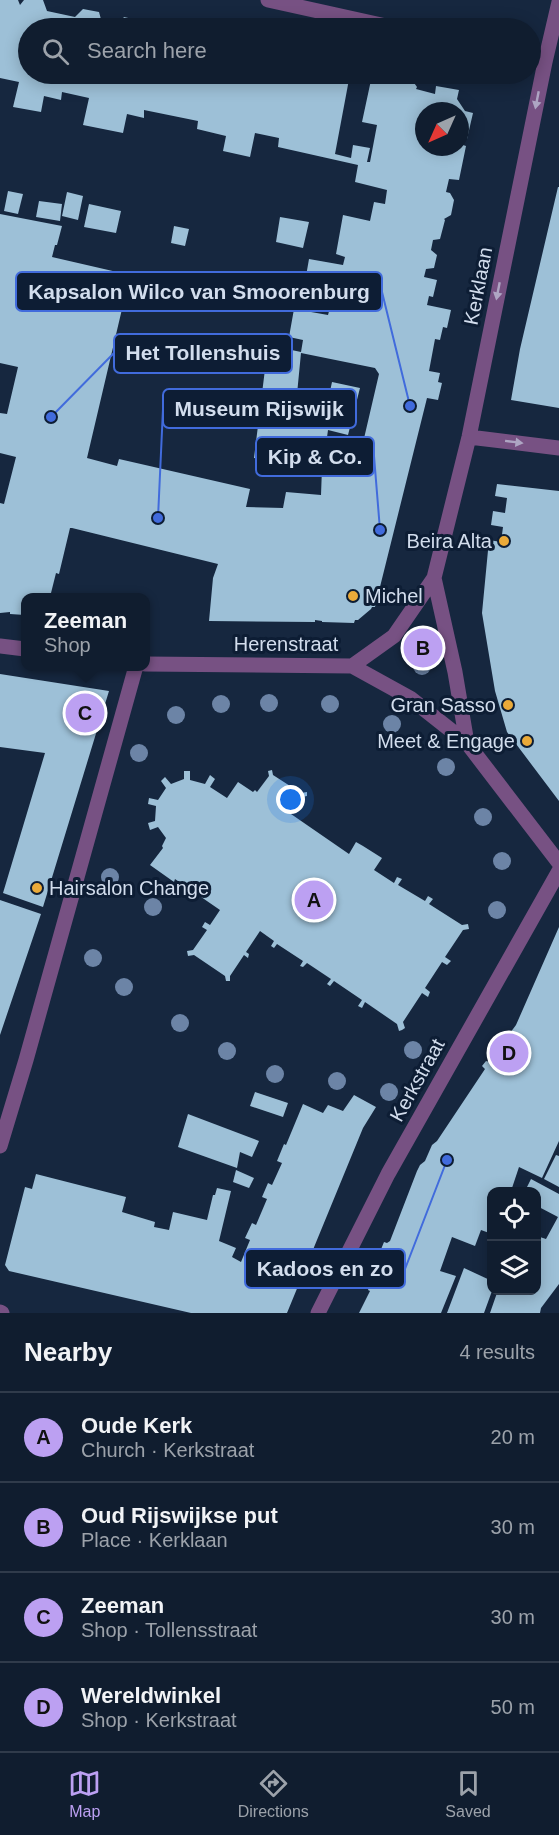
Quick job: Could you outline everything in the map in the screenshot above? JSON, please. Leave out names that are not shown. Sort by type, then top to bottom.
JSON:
[{"type":"street","points":[[268,0],[349,18]]},
{"type":"street","name":"Kerklaan","points":[[541,53],[559,2]]},
{"type":"street","name":"Kerklaan","points":[[352,666],[394,636],[434,578],[469,437],[534,84]]},
{"type":"street","points":[[469,437],[559,448]]},
{"type":"street","name":"Kerklaan","points":[[434,578],[455,672],[466,743]]},
{"type":"street","points":[[0,646],[21,649]]},
{"type":"street","name":"Herenstraat","points":[[150,664],[352,666],[410,698],[466,743],[559,863]]},
{"type":"street","points":[[0,1146],[135,671]]},
{"type":"street","name":"Kerkstraat","points":[[318,1313],[388,1174],[559,871]]},
{"type":"building","points":[[0,0],[18,0],[20,5],[24,0],[43,0],[47,11],[75,17],[83,9],[99,12],[101,18],[18,18],[18,82],[0,78]]},
{"type":"building","points":[[19,84],[348,84],[335,154],[351,158],[353,145],[370,148],[367,162],[370,162],[377,125],[362,122],[370,84],[415,84],[416,89],[435,94],[436,86],[459,90],[457,99],[459,102],[415,102],[415,156],[464,156],[459,180],[449,179],[446,192],[450,193],[454,200],[451,215],[444,219],[440,239],[433,240],[431,250],[437,255],[434,268],[426,269],[424,277],[437,280],[433,297],[429,296],[427,305],[451,310],[447,328],[443,327],[440,340],[435,339],[429,371],[440,373],[438,382],[442,383],[438,400],[427,398],[375,607],[372,607],[354,623],[315,620],[315,622],[209,621],[213,578],[218,564],[72,528],[70,528],[59,574],[56,573],[51,593],[21,593],[21,615],[10,614],[10,612],[0,613],[0,503],[4,504],[16,457],[0,453],[0,413],[7,414],[18,367],[0,363],[0,214],[62,226],[52,257],[130,275],[87,458],[117,466],[119,459],[250,489],[246,507],[283,508],[286,492],[321,495],[322,468],[254,458],[268,345],[301,352],[303,340],[289,337],[294,309],[328,315],[331,304],[302,299],[309,259],[343,265],[345,257],[336,254],[343,215],[370,221],[374,202],[385,204],[387,190],[355,182],[358,165],[278,147],[279,138],[255,133],[250,157],[223,151],[226,136],[197,129],[198,121],[144,110],[144,118],[127,114],[123,133],[83,125],[89,98],[62,92],[61,100],[44,96],[41,112],[13,107]],"holes":[[[301,353],[375,368],[379,374],[362,447],[359,447],[355,466],[324,459],[328,430],[348,435],[360,388],[332,382],[322,429],[294,425]]]},
{"type":"building","points":[[469,112],[473,113],[469,130]]},
{"type":"building","points":[[558,187],[559,408],[511,400],[520,349]]},
{"type":"building","points":[[8,191],[23,194],[18,214],[4,211]]},
{"type":"building","points":[[67,192],[83,196],[78,220],[62,216]]},
{"type":"building","points":[[39,201],[62,204],[60,221],[36,217]]},
{"type":"building","points":[[89,204],[121,211],[116,233],[84,227]]},
{"type":"building","points":[[280,217],[309,222],[303,248],[276,242]]},
{"type":"building","points":[[174,226],[189,229],[185,246],[171,243]]},
{"type":"building","points":[[252,272],[269,274],[266,293],[249,291]]},
{"type":"building","points":[[497,484],[559,491],[559,801],[507,732],[495,691],[482,613],[489,540],[501,542],[503,527],[491,525],[493,511],[505,513],[507,498],[495,496]]},
{"type":"building","points":[[0,674],[109,691],[43,907],[3,893],[45,753],[0,747]]},
{"type":"building","points":[[272,770],[273,775],[301,793],[307,792],[307,796],[302,797],[291,814],[349,854],[356,842],[363,846],[382,858],[374,870],[394,883],[397,877],[402,879],[398,885],[425,901],[428,896],[433,899],[429,904],[462,925],[468,924],[469,929],[463,930],[445,957],[451,961],[447,965],[442,962],[425,988],[430,992],[428,997],[422,993],[403,1022],[405,1028],[402,1030],[399,1031],[397,1024],[365,1002],[362,1008],[358,1006],[362,1000],[334,981],[330,986],[327,984],[331,979],[307,963],[303,967],[300,966],[303,961],[277,944],[274,948],[271,946],[274,941],[260,931],[246,952],[249,954],[248,958],[244,955],[230,976],[230,981],[226,981],[225,976],[194,955],[188,956],[187,951],[193,950],[207,930],[202,927],[205,922],[210,925],[220,910],[150,865],[163,848],[166,838],[158,827],[150,830],[148,823],[155,821],[156,806],[148,804],[149,798],[158,800],[166,788],[161,781],[165,777],[171,784],[184,779],[184,771],[190,771],[190,780],[205,784],[210,775],[215,779],[210,787],[227,798],[238,782],[253,792],[255,790],[257,792],[269,776],[268,771]]},
{"type":"building","points":[[0,900],[41,914],[0,1035]]},
{"type":"building","points":[[559,927],[559,1141],[542,1178],[519,1167],[512,1187],[487,1187],[487,1232],[481,1230],[475,1246],[452,1237],[440,1271],[456,1276],[441,1313],[359,1313],[370,1291],[366,1286],[384,1242],[390,1241],[420,1165],[425,1161],[432,1145],[437,1141],[485,1069],[482,1066],[486,1061],[490,1062],[502,1044],[499,1041],[504,1035],[507,1037],[516,1025]]},
{"type":"building","points":[[255,1092],[288,1103],[283,1117],[250,1106]]},
{"type":"building","points":[[354,1095],[376,1107],[363,1128],[287,1313],[191,1313],[9,1271],[5,1265],[25,1187],[32,1189],[36,1174],[126,1197],[122,1212],[155,1222],[154,1227],[169,1230],[173,1212],[207,1220],[217,1188],[231,1191],[219,1241],[236,1248],[232,1257],[241,1262],[250,1240],[245,1238],[252,1223],[256,1225],[267,1199],[262,1197],[268,1183],[272,1185],[282,1163],[277,1161],[303,1104],[323,1113],[328,1105],[343,1111]]},
{"type":"building","points":[[188,1114],[259,1141],[252,1157],[240,1152],[237,1168],[178,1147]]},
{"type":"building","points":[[556,1155],[559,1156],[559,1187],[544,1179]]},
{"type":"building","points":[[236,1170],[254,1178],[249,1188],[233,1182]]},
{"type":"building","points":[[531,1179],[559,1194],[559,1284],[541,1308],[540,1313],[490,1313],[496,1295],[541,1295],[541,1237],[546,1239],[558,1217],[541,1208],[541,1187],[527,1187]]},
{"type":"building","points":[[464,1268],[487,1279],[487,1295],[491,1295],[484,1313],[447,1313]]},
{"type":"place","name":"Kapsalon Wilco van Smoorenburg","points":[[410,406]]},
{"type":"place","name":"Het Tollenshuis","points":[[51,417]]},
{"type":"place","name":"Museum Rijswijk","points":[[158,518]]},
{"type":"place","name":"Kip & Co.","points":[[380,530]]},
{"type":"place","name":"Beira Alta","points":[[504,541]]},
{"type":"place","name":"Michel","points":[[353,596]]},
{"type":"place","name":"Oud Rijswijkse put","points":[[423,648]]},
{"type":"place","name":"Gran Sasso","points":[[508,705]]},
{"type":"place","name":"Zeeman","points":[[85,713]]},
{"type":"place","name":"Meet & Engage","points":[[527,741]]},
{"type":"place","name":"Hairsalon Change","points":[[37,888]]},
{"type":"place","name":"Oude Kerk","points":[[314,900]]},
{"type":"place","name":"Wereldwinkel","points":[[509,1053]]},
{"type":"place","name":"Kadoos en zo","points":[[447,1160]]}]
